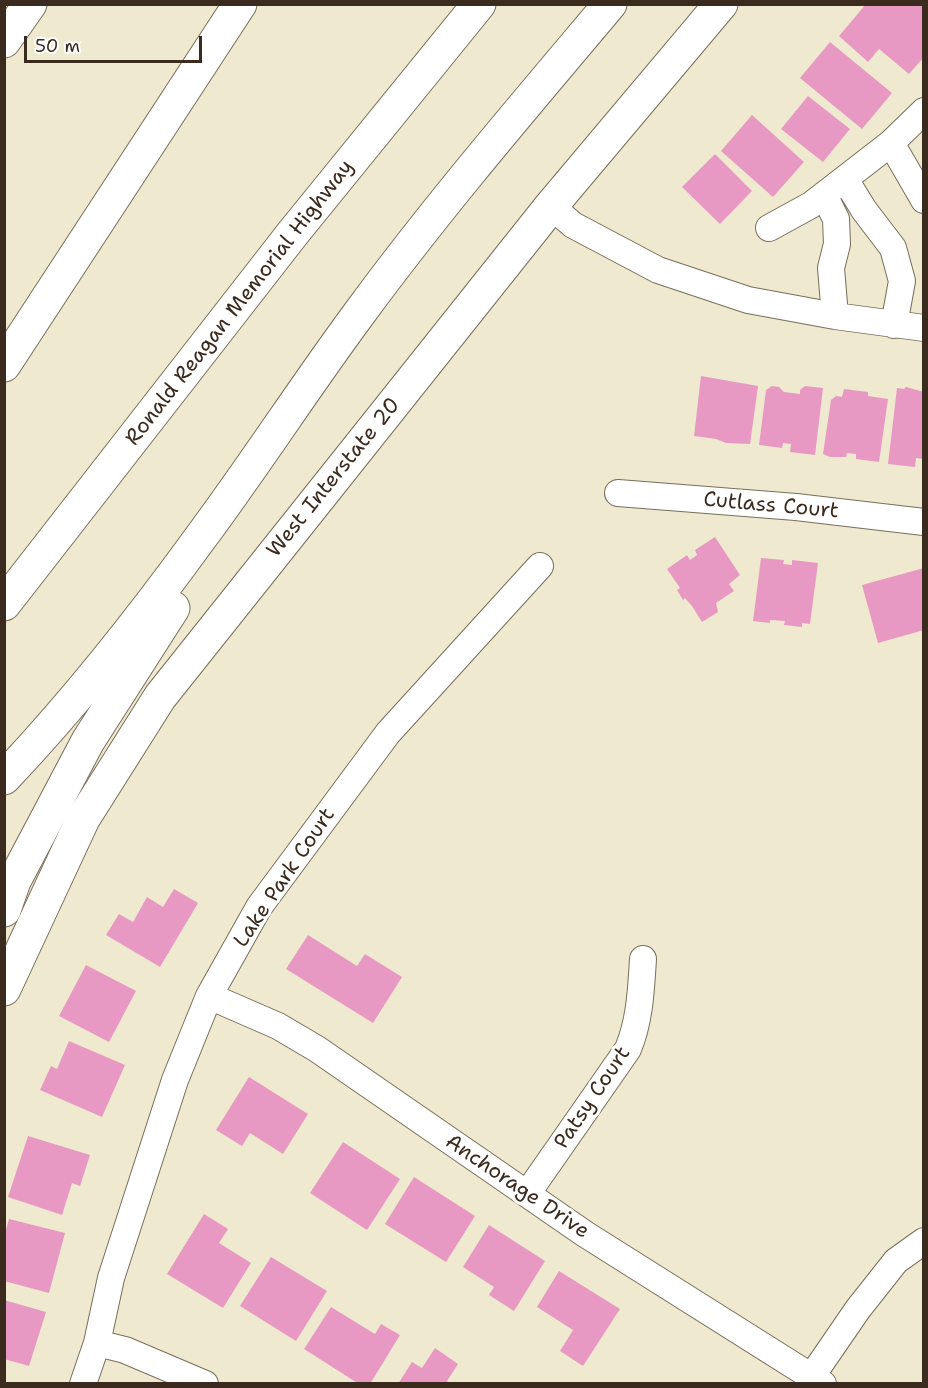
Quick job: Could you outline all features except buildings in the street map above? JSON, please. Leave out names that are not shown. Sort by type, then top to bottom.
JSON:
[{"type":"main road","points":[[4,41],[30,4]]},
{"type":"main road","points":[[4,365],[240,4]]},
{"type":"main road","name":"Ronald Reagan Memorial Highway","points":[[4,604],[293,233],[479,4]]},
{"type":"main road","points":[[4,778],[53,726],[122,643],[202,536],[425,224],[610,4]]},
{"type":"main road","name":"West Interstate 20","points":[[4,989],[83,819],[160,697],[552,206],[721,4]]},
{"type":"main road","points":[[4,910],[14,881],[88,741],[182,594],[270,438]]},
{"type":"street","points":[[769,228],[811,205],[891,143],[924,111]]},
{"type":"street","points":[[891,143],[924,200]]},
{"type":"street","points":[[845,179],[892,248],[902,281],[894,325]]},
{"type":"street","points":[[824,195],[836,219],[837,244],[831,268],[835,316]]},
{"type":"street","points":[[552,206],[573,225],[657,270],[748,300],[835,316],[924,328]]},
{"type":"street","name":"Cutlass Court","points":[[618,492],[796,507],[924,522]]},
{"type":"street","name":"Lake Park Court","points":[[83,1383],[97,1343],[111,1278],[175,1080],[209,996],[259,907],[388,733],[540,566]]},
{"type":"street","name":"Patsy Court","points":[[527,1194],[628,1049],[635,1032],[641,1001],[643,959]]},
{"type":"street","name":"Anchorage Drive","points":[[209,996],[278,1026],[317,1049],[585,1234],[818,1380]]},
{"type":"street","points":[[818,1380],[858,1309],[896,1261],[924,1241]]},
{"type":"street","points":[[97,1343],[125,1350],[205,1383]]}]
